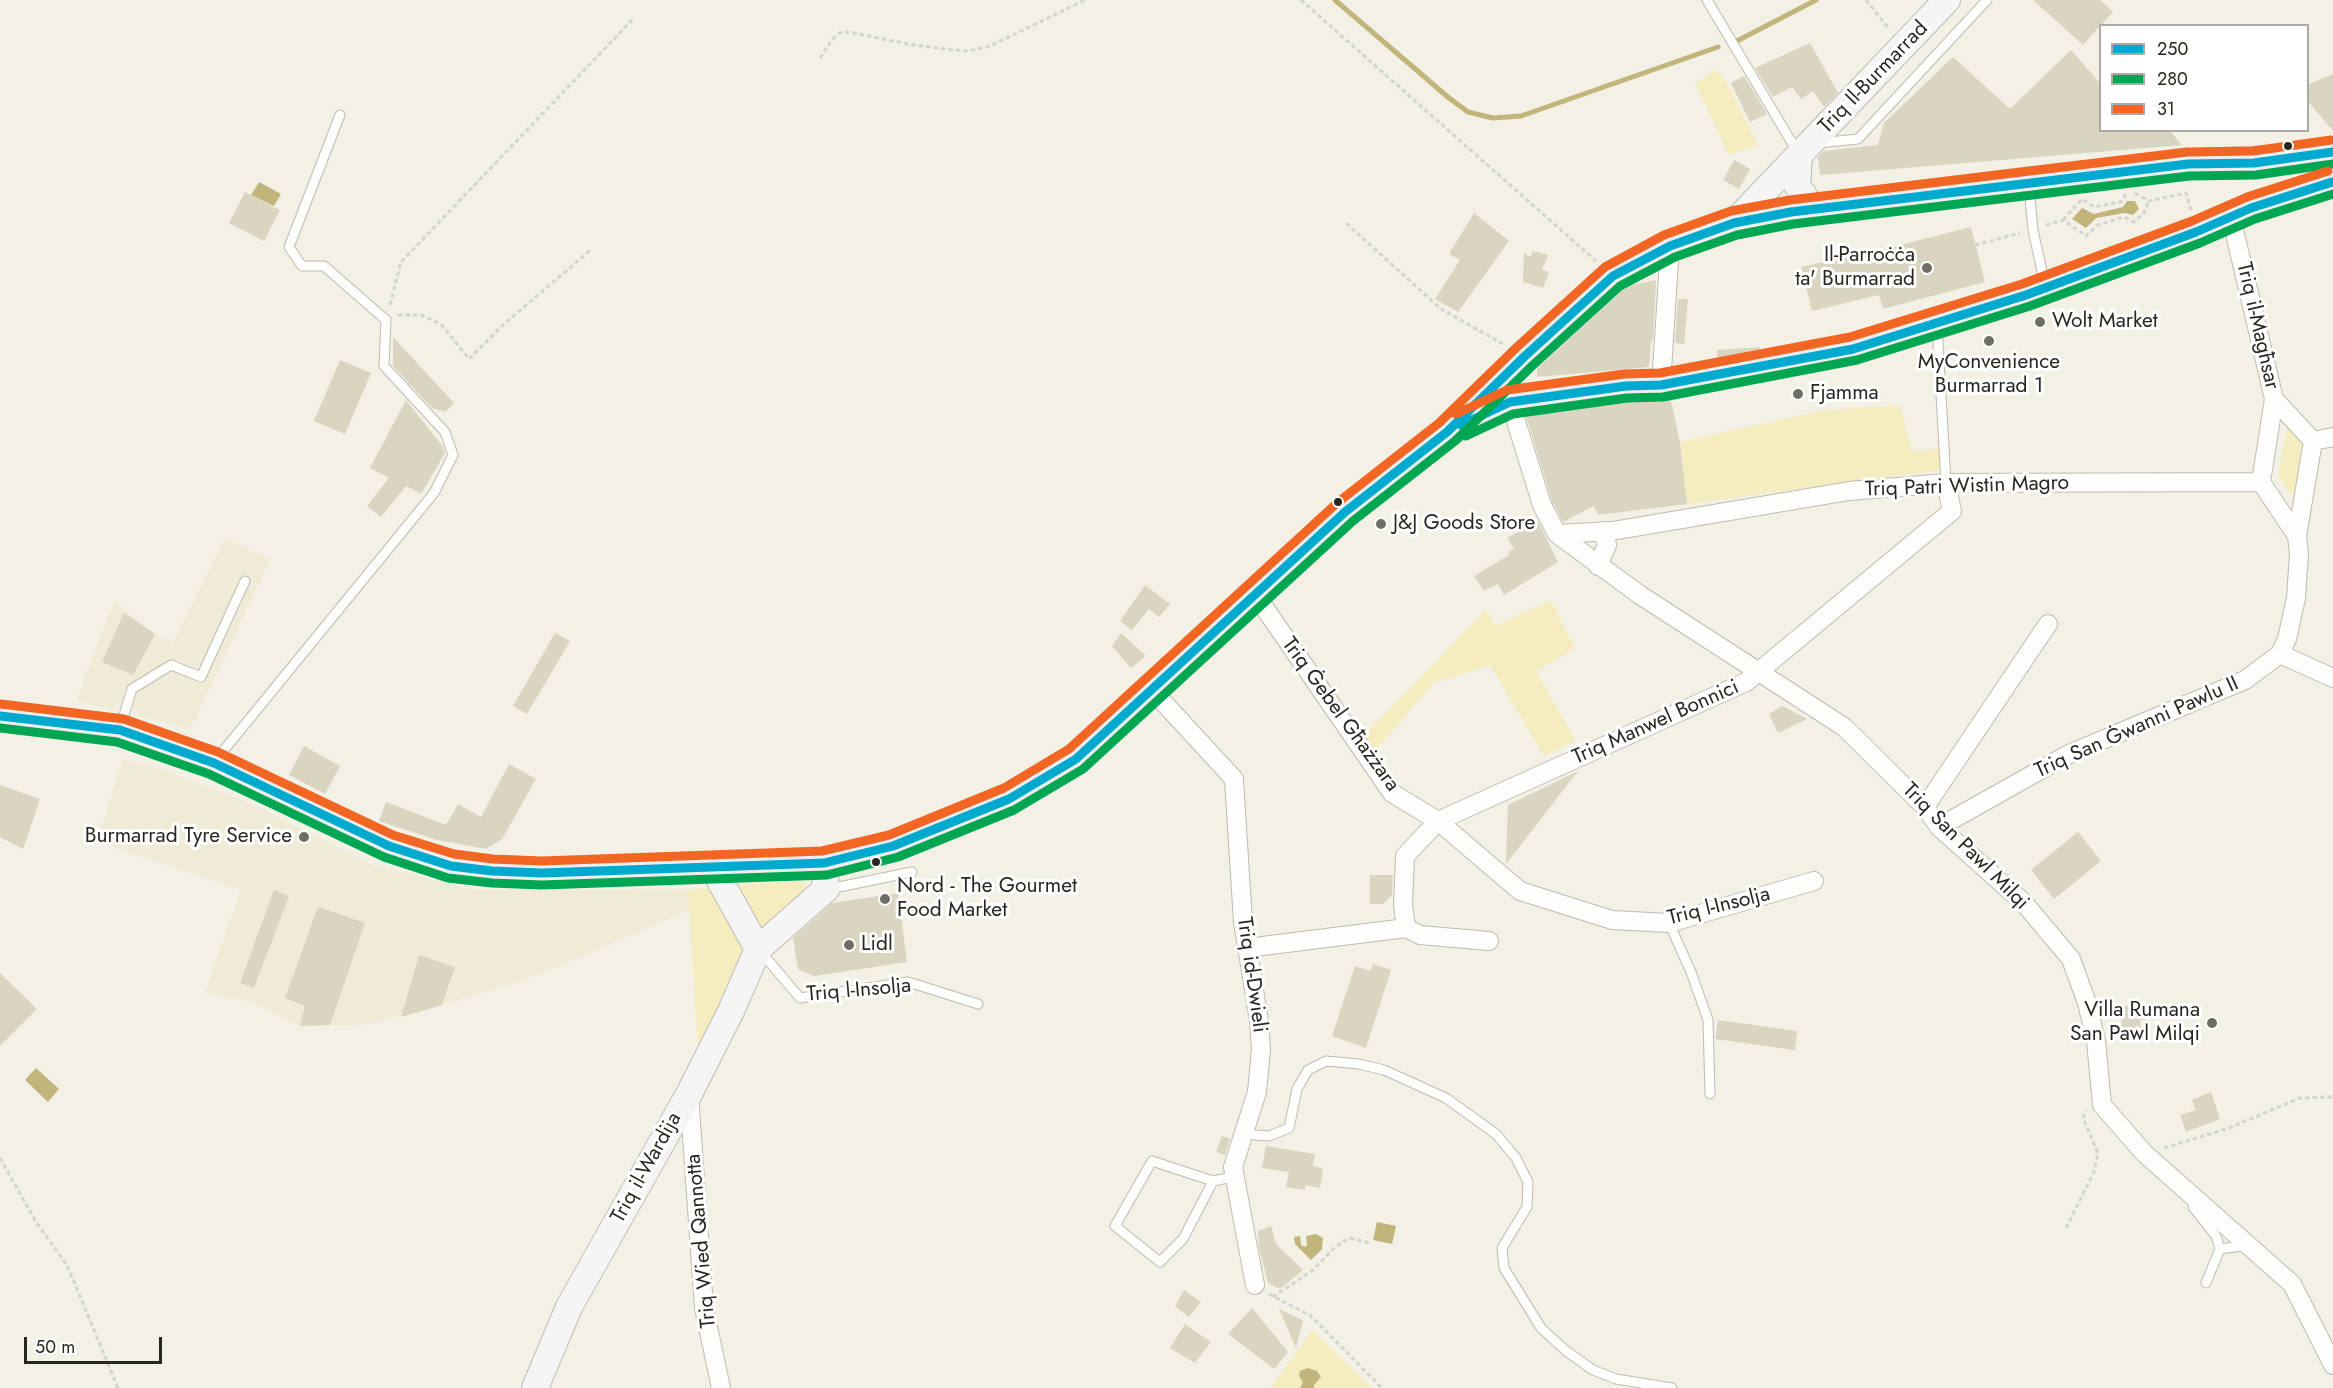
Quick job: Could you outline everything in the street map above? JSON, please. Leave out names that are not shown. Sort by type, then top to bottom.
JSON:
[{"type":"main road","points":[[0,716],[120,730],[214,763],[389,846],[451,866],[492,871],[542,873],[713,868],[825,876],[1009,799],[1076,759],[1346,512],[1447,432],[1525,356],[1613,276],[1670,246],[1734,223],[1813,210],[2188,164],[2254,163],[2333,152]]},
{"type":"main road","points":[[2241,213],[2258,189],[2259,177],[2254,163]]},
{"type":"main road","points":[[1447,432],[1510,402],[1626,386],[1661,385],[1853,349],[2045,287],[2196,232],[2241,213],[2333,182]]},
{"type":"street","name":"Triq Il-Burmarrad","points":[[1734,223],[1947,0]]},
{"type":"street","points":[[1805,150],[1797,185],[1813,210]]},
{"type":"street","name":"Triq il-Magħsar","points":[[2241,213],[2274,399],[2261,482]]},
{"type":"street","points":[[1661,385],[1670,246]]},
{"type":"street","name":"Triq il-Magħsar","points":[[2274,399],[2313,441]]},
{"type":"street","name":"Triq San Pawl Milqi","points":[[1510,402],[1542,505],[1557,534],[1598,566],[1844,727],[1925,807],[1939,827],[2024,903],[2071,959],[2087,1003],[2096,1041],[2101,1100]]},
{"type":"street","points":[[2333,437],[2313,441],[2297,536],[2299,554],[2296,598],[2287,639],[2280,654],[2333,678]]},
{"type":"street","points":[[2261,482],[2297,536]]},
{"type":"street","name":"Triq Patri Wistin Magro","points":[[1557,534],[1603,531],[1849,491],[1946,483],[2261,482]]},
{"type":"street","name":"Triq Manwel Bonnici","points":[[1406,928],[1403,905],[1405,856],[1438,821],[1746,682],[1952,511],[1946,483]]},
{"type":"street","points":[[1598,566],[1607,545],[1603,531]]},
{"type":"street","name":"Triq Ġebel Għażżara","points":[[1255,594],[1392,793],[1438,821]]},
{"type":"street","points":[[1925,807],[2048,624]]},
{"type":"street","name":"Triq San Ġwanni Pawlu II","points":[[1939,827],[2069,754],[2245,680],[2280,654]]},
{"type":"street","name":"Triq id-Dwieli","points":[[1152,690],[1234,779],[1244,922],[1261,1049],[1257,1092],[1234,1160],[1233,1177],[1255,1285]]},
{"type":"street","name":"Triq l-Insolja","points":[[1438,821],[1520,891],[1612,920],[1669,923],[1814,881]]},
{"type":"street","points":[[713,868],[759,949]]},
{"type":"street","name":"Triq il-Wardija","points":[[535,1388],[569,1307],[689,1094],[759,949],[825,876]]},
{"type":"street","points":[[1247,948],[1406,928],[1420,935],[1489,941]]},
{"type":"street","name":"Triq Wied Qannotta","points":[[689,1094],[704,1308],[721,1388]]},
{"type":"street","points":[[2101,1100],[2102,1105],[2145,1154],[2292,1284],[2333,1365]]},
{"type":"lane","points":[[1707,0],[1805,150],[1858,140],[1987,0]]},
{"type":"lane","points":[[214,763],[434,493],[453,454],[445,432],[384,366],[386,320],[324,266],[302,266],[289,247],[340,115]]},
{"type":"lane","points":[[2028,182],[2032,230],[2045,287]]},
{"type":"lane","points":[[1937,323],[1946,483]]},
{"type":"lane","points":[[120,730],[132,689],[171,665],[201,677],[245,581]]},
{"type":"lane","points":[[825,876],[912,872]]},
{"type":"lane","points":[[1669,923],[1691,972],[1708,1020],[1710,1094]]},
{"type":"lane","name":"Triq l-Insolja","points":[[759,949],[800,999],[908,982],[978,1004]]},
{"type":"lane","points":[[1242,1134],[1269,1136],[1289,1128],[1298,1089],[1308,1070],[1326,1061],[1359,1064],[1384,1070],[1446,1098],[1496,1134],[1516,1158],[1528,1182],[1527,1207],[1502,1248],[1504,1268],[1541,1328],[1565,1350],[1593,1370],[1616,1379],[1672,1388]]},
{"type":"lane","points":[[1213,1181],[1183,1239],[1160,1262],[1115,1226],[1152,1161],[1213,1181],[1233,1177]]},
{"type":"lane","points":[[2169,1175],[2171,1186],[2200,1215],[2216,1236],[2220,1249],[2206,1283]]},
{"type":"lane","points":[[2220,1249],[2248,1245]]},
{"type":"path","points":[[820,58],[839,33],[849,32],[908,44],[968,51],[990,46],[1085,0]]},
{"type":"path","points":[[1301,0],[1613,276]]},
{"type":"path","points":[[1866,0],[1903,48]]},
{"type":"path","points":[[386,320],[401,262],[634,18]]},
{"type":"path","points":[[1975,245],[2063,220],[2082,199],[2094,207],[2121,202],[2124,194],[2136,194],[2149,201],[2186,193],[2196,232]]},
{"type":"path","points":[[2063,220],[2086,236],[2098,225],[2124,217],[2134,222],[2144,213],[2149,201]]},
{"type":"path","points":[[1346,223],[1441,309],[1525,356]]},
{"type":"path","points":[[386,320],[402,314],[421,315],[441,324],[469,359],[504,324],[592,249]]},
{"type":"path","points":[[2145,1154],[2229,1128],[2300,1098],[2333,1097]]},
{"type":"path","points":[[2066,1228],[2094,1172],[2098,1153],[2082,1118],[2089,1104],[2101,1100]]},
{"type":"path","points":[[0,1158],[36,1222],[67,1265],[118,1388]]},
{"type":"path","points":[[1273,1297],[1313,1270],[1335,1247],[1349,1238],[1371,1243]]},
{"type":"path","points":[[1255,1285],[1311,1316],[1382,1388]]},
{"type":"shaded area","points":[[1712,71],[1720,73],[1724,78],[1758,145],[1729,155],[1695,84]]},
{"type":"shaded area","points":[[259,182],[281,194],[274,206],[251,195]]},
{"type":"shaded area","points":[[2127,201],[2135,201],[2139,209],[2133,215],[2125,213],[2096,218],[2086,228],[2072,219],[2082,208],[2094,214],[2123,207]]},
{"type":"shaded area","points":[[1900,405],[1912,452],[1940,448],[1940,470],[1687,504],[1680,442],[1820,411]]},
{"type":"shaded area","points":[[2294,426],[2302,437],[2298,486],[2291,495],[2278,476],[2287,427]]},
{"type":"shaded area","points":[[225,538],[270,560],[191,728],[139,716],[137,709],[117,704],[112,709],[76,701],[114,602],[155,634],[173,642]]},
{"type":"shaded area","points":[[1551,600],[1575,648],[1536,671],[1576,741],[1544,756],[1490,665],[1434,683],[1372,754],[1360,739],[1486,610],[1496,626]]},
{"type":"shaded area","points":[[123,759],[161,769],[251,804],[373,865],[476,890],[688,889],[691,909],[535,976],[442,1005],[364,1025],[300,1026],[253,1002],[205,992],[241,889],[97,841]]},
{"type":"shaded area","points":[[804,881],[806,897],[758,932],[735,885]]},
{"type":"shaded area","points":[[712,887],[743,940],[745,952],[701,1049],[698,1048],[688,891]]},
{"type":"shaded area","points":[[36,1068],[59,1089],[48,1102],[25,1080]]},
{"type":"shaded area","points":[[1377,1222],[1396,1226],[1392,1244],[1373,1240]]},
{"type":"shaded area","points":[[1316,1234],[1323,1238],[1322,1249],[1311,1260],[1295,1244],[1294,1237],[1300,1236],[1301,1245],[1305,1247],[1307,1245],[1306,1236]]},
{"type":"shaded area","points":[[1312,1330],[1372,1388],[1271,1388]]},
{"type":"shaded area","points":[[1308,1368],[1317,1371],[1321,1377],[1314,1388],[1300,1388],[1303,1382],[1299,1376],[1300,1371]]},
{"type":"building","points":[[2033,0],[2100,0],[2113,12],[2102,24],[2099,24],[2099,27],[2083,45]]},
{"type":"building","points":[[1810,43],[1838,93],[1824,107],[1813,91],[1801,99],[1792,87],[1773,97],[1755,68]]},
{"type":"building","points":[[2071,50],[2099,82],[2099,132],[2171,132],[2182,145],[1820,175],[1818,157],[1824,151],[1878,145],[1884,123],[1953,57],[2010,109]]},
{"type":"building","points":[[2333,74],[2333,131],[2309,102],[2309,84]]},
{"type":"building","points":[[1744,76],[1767,114],[1750,122],[1731,83]]},
{"type":"building","points":[[1734,160],[1750,169],[1739,189],[1723,180]]},
{"type":"building","points":[[245,192],[280,210],[264,241],[229,223]]},
{"type":"building","points":[[1474,213],[1509,241],[1458,312],[1435,299],[1460,260],[1449,254]]},
{"type":"building","name":"Il-Parroċċa ta' Burmarrad","points":[[1971,227],[1985,282],[1883,309],[1879,295],[1812,311],[1801,267],[1856,254],[1857,256]]},
{"type":"building","points":[[1533,251],[1548,255],[1542,270],[1549,272],[1543,288],[1523,282],[1524,253],[1530,257]]},
{"type":"building","points":[[1656,280],[1653,341],[1651,341],[1649,367],[1537,377],[1537,368],[1623,290],[1631,285]]},
{"type":"building","points":[[1678,299],[1688,299],[1684,344],[1675,343]]},
{"type":"building","points":[[393,337],[454,403],[445,412],[432,408],[393,366]]},
{"type":"building","points":[[1760,347],[1760,350],[1717,358],[1717,350]]},
{"type":"building","points":[[340,360],[371,373],[345,434],[314,421]]},
{"type":"building","points":[[406,400],[443,447],[445,453],[421,494],[406,486],[381,517],[367,506],[389,478],[370,468]]},
{"type":"building","points":[[1671,400],[1680,443],[1687,504],[1598,515],[1594,506],[1563,522],[1552,501],[1526,416],[1627,402]]},
{"type":"building","points":[[1538,521],[1558,562],[1504,595],[1498,584],[1484,591],[1474,576],[1509,555],[1508,551],[1514,549],[1507,538]]},
{"type":"building","points":[[1145,585],[1170,604],[1159,617],[1149,609],[1132,630],[1120,621]]},
{"type":"building","points":[[124,613],[155,634],[133,675],[102,662]]},
{"type":"building","points":[[555,633],[570,641],[527,714],[513,706]]},
{"type":"building","points":[[1121,633],[1146,656],[1131,668],[1112,646]]},
{"type":"building","points":[[1782,706],[1807,719],[1778,733],[1769,714]]},
{"type":"building","points":[[304,746],[340,766],[325,794],[289,775]]},
{"type":"building","points":[[509,764],[536,779],[502,839],[486,849],[437,840],[379,821],[386,802],[446,825],[458,804],[481,817]]},
{"type":"building","points":[[1578,771],[1506,864],[1508,805]]},
{"type":"building","points":[[0,785],[40,799],[23,849],[0,837]]},
{"type":"building","points":[[2078,832],[2101,861],[2054,899],[2031,870]]},
{"type":"building","points":[[1370,875],[1393,875],[1392,895],[1383,904],[1370,904]]},
{"type":"building","points":[[274,890],[289,896],[254,988],[240,983]]},
{"type":"building","name":"Lidl","points":[[898,893],[907,962],[814,976],[798,969],[793,938],[832,903]]},
{"type":"building","points":[[318,907],[365,923],[330,1025],[300,1026],[305,1006],[285,998]]},
{"type":"building","points":[[419,955],[455,967],[442,1005],[401,1017]]},
{"type":"building","points":[[1373,964],[1391,970],[1366,1048],[1332,1036],[1355,966],[1371,971]]},
{"type":"building","points":[[0,973],[37,1009],[0,1046]]},
{"type":"building","points":[[2144,1005],[2145,1020],[2140,1020],[2141,1031],[2122,1032],[2121,1006]]},
{"type":"building","points":[[1718,1020],[1797,1031],[1795,1050],[1715,1039]]},
{"type":"building","points":[[2211,1092],[2220,1119],[2186,1132],[2180,1115],[2196,1110],[2192,1100]]},
{"type":"building","points":[[1222,1136],[1230,1139],[1225,1155],[1216,1152]]},
{"type":"building","points":[[1266,1146],[1315,1154],[1313,1166],[1323,1168],[1320,1188],[1305,1185],[1305,1190],[1286,1187],[1289,1172],[1262,1168]]},
{"type":"building","points":[[1271,1226],[1276,1244],[1303,1270],[1280,1289],[1268,1283],[1259,1247],[1258,1231]]},
{"type":"building","points":[[1184,1290],[1201,1302],[1189,1317],[1175,1306]]},
{"type":"building","points":[[1252,1308],[1288,1352],[1274,1369],[1228,1334]]},
{"type":"building","points":[[1279,1309],[1303,1320],[1296,1348]]},
{"type":"building","points":[[1185,1324],[1211,1342],[1195,1363],[1170,1348]]},
{"type":"waterway","points":[[1335,0],[1449,98],[1468,112],[1493,118],[1521,116],[1718,47]]},
{"type":"waterway","points":[[1737,41],[1816,0]]},
{"type":"transit line","name":"31","points":[[1,704],[124,719],[218,752],[393,835],[454,854],[493,859],[542,861],[822,851],[889,835],[1004,788],[1069,749],[1337,503],[1439,423],[1517,347],[1605,267],[1664,235],[1731,211],[1790,200],[2187,152],[2253,151],[2331,140]]},
{"type":"transit line","name":"250","points":[[0,716],[120,730],[214,763],[389,846],[451,866],[492,871],[542,873],[824,863],[893,846],[1009,799],[1076,759],[1345,512],[1447,432],[1525,356],[1613,276],[1670,246],[1734,223],[1791,212],[2188,164],[2254,163],[2333,152]]},
{"type":"transit line","name":"280","points":[[0,728],[117,742],[209,774],[384,857],[448,878],[542,885],[827,875],[898,857],[1014,810],[1083,769],[1353,521],[1455,441],[1533,365],[1620,286],[1675,257],[1737,235],[1793,224],[2189,176],[2256,175],[2333,164]]},
{"type":"transit line","name":"31","points":[[1456,414],[1507,390],[1624,374],[1660,373],[1850,337],[2022,284],[2192,221],[2247,197],[2328,171]]},
{"type":"transit line","name":"250","points":[[1461,425],[1510,402],[1626,386],[1661,385],[1853,349],[2026,295],[2196,232],[2251,208],[2332,182]]},
{"type":"transit line","name":"280","points":[[1466,436],[1513,414],[1627,398],[1663,397],[1857,360],[2030,306],[2200,243],[2255,219],[2333,194]]},
{"type":"place","name":"Il-Parroċċa ta' Burmarrad","points":[[1927,268]]},
{"type":"place","name":"Wolt Market","points":[[2040,322]]},
{"type":"place","name":"MyConvenience Burmarrad 1","points":[[1989,341]]},
{"type":"place","name":"Fjamma","points":[[1798,394]]},
{"type":"place","name":"J&J Goods Store","points":[[1381,524]]},
{"type":"place","name":"Burmarrad Tyre Service","points":[[304,837]]},
{"type":"place","name":"Nord - The Gourmet Food Market","points":[[885,899]]},
{"type":"place","name":"Lidl","points":[[849,945]]},
{"type":"place","name":"Villa Rumana San Pawl Milqi","points":[[2212,1023]]}]
